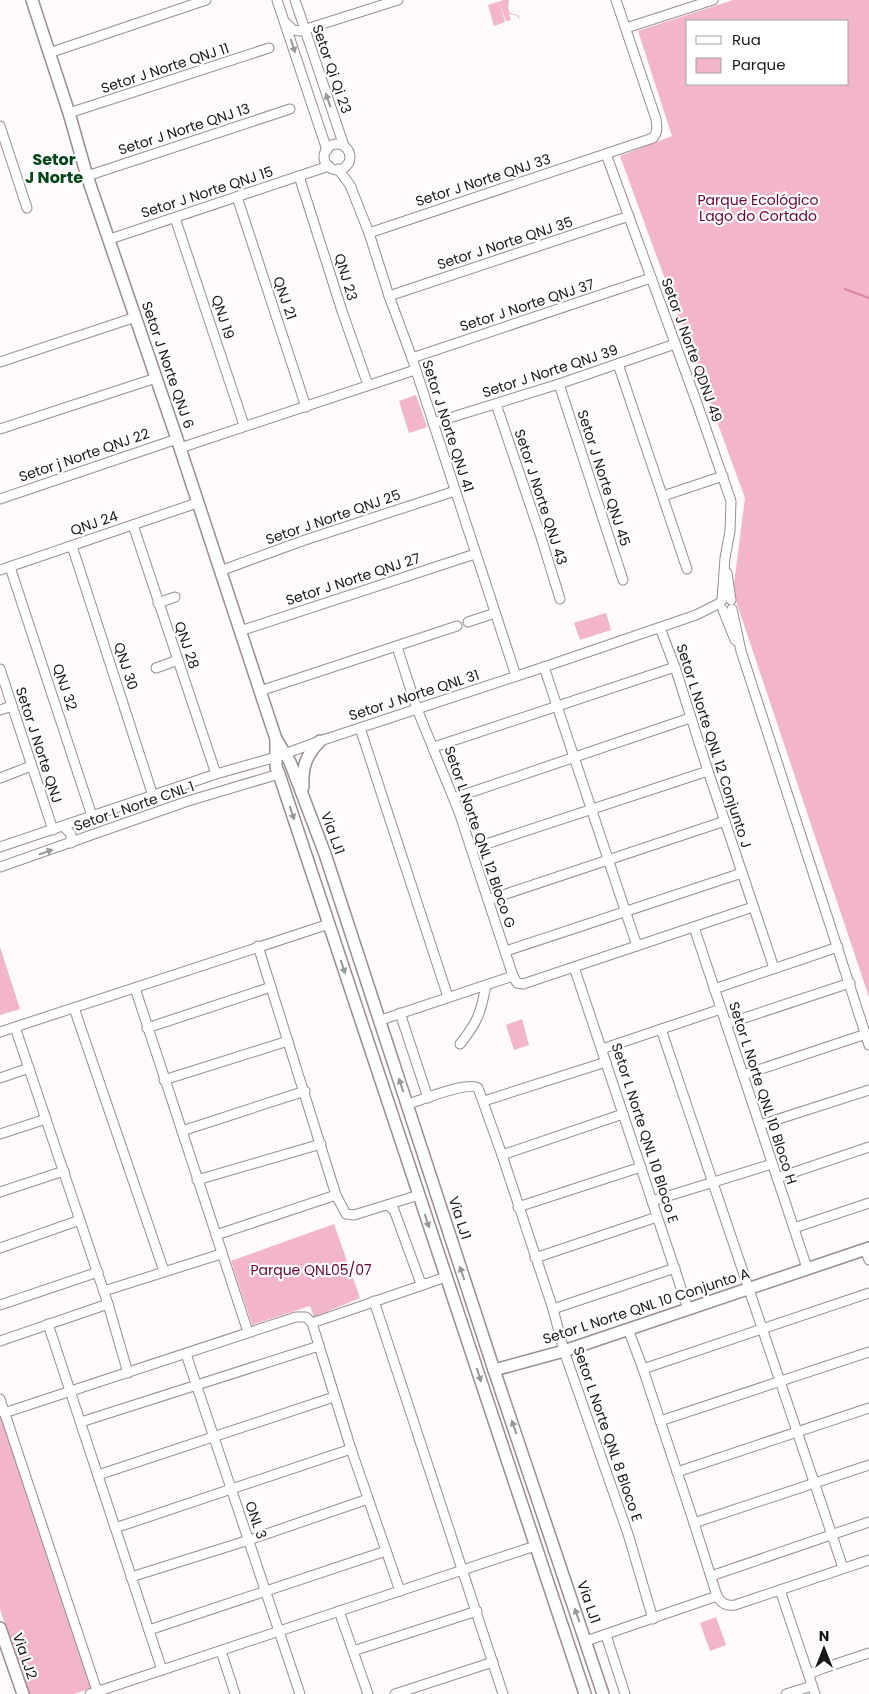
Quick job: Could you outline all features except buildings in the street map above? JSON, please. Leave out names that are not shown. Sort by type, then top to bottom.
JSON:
[{"type":"main road","name":"Setor J Norte QNJ 6","points":[[32,0],[87,176],[110,238],[179,443],[197,503],[281,755]]},
{"type":"main road","points":[[304,796],[303,768],[310,752],[320,741]]},
{"type":"main road","points":[[281,755],[276,767],[585,1694]]},
{"type":"main road","name":"Via LJ1","points":[[281,755],[304,796],[325,854],[408,1104],[416,1135],[603,1694]]},
{"type":"main road","points":[[307,859],[307,855],[311,853],[321,852],[325,854]]},
{"type":"main road","points":[[353,996],[356,999],[366,998],[371,992]]},
{"type":"main road","points":[[400,1138],[403,1141],[408,1141],[416,1135]]},
{"type":"main road","points":[[406,1157],[408,1153],[418,1153],[424,1158]]},
{"type":"main road","name":"Setor L Norte QNL 10 Conjunto A","points":[[494,1370],[564,1350],[807,1268],[868,1252]]},
{"type":"main road","points":[[508,1462],[515,1464],[524,1457]]},
{"type":"main road","points":[[514,1480],[514,1478],[519,1476],[530,1477]]},
{"type":"main road","name":"Via LJ2","points":[[0,1628],[22,1694]]},
{"type":"street","points":[[49,53],[206,0]]},
{"type":"street","points":[[277,0],[330,161],[350,185]]},
{"type":"street","name":"Setor Qi Qi 23","points":[[295,0],[344,146]]},
{"type":"street","points":[[285,22],[293,30],[300,31],[382,2],[398,0]]},
{"type":"street","points":[[616,0],[626,28],[714,0]]},
{"type":"street","name":"Setor J Norte QNJ 33","points":[[369,233],[653,138],[656,134],[656,119],[626,28]]},
{"type":"street","name":"Setor J Norte QNJ 11","points":[[69,114],[269,48]]},
{"type":"street","name":"Setor J Norte QNJ 13","points":[[87,176],[290,109]]},
{"type":"street","points":[[0,126],[27,208]]},
{"type":"street","points":[[330,161],[329,147],[336,144],[344,146],[349,151],[350,185]]},
{"type":"street","name":"Setor J Norte QDNJ 49","points":[[606,154],[731,501],[730,531],[725,558],[725,605],[814,872],[869,1045]]},
{"type":"street","points":[[330,161],[346,166],[349,163]]},
{"type":"street","name":"Setor J Norte QNJ 15","points":[[110,238],[313,172],[330,161]]},
{"type":"street","name":"QNJ 23","points":[[299,176],[368,385]]},
{"type":"street","name":"Setor J Norte QNJ 41","points":[[350,185],[369,233],[388,296],[412,358],[516,676]]},
{"type":"street","name":"QNJ 21","points":[[237,197],[306,407]]},
{"type":"street","name":"Setor J Norte QNJ 35","points":[[388,296],[629,216]]},
{"type":"street","name":"QNJ 19","points":[[175,218],[244,425]]},
{"type":"street","name":"Setor J Norte QNJ 37","points":[[412,358],[651,278]]},
{"type":"street","points":[[0,362],[136,317]]},
{"type":"street","name":"Setor J Norte QNJ 39","points":[[433,423],[559,384],[675,344]]},
{"type":"street","points":[[618,364],[687,569]]},
{"type":"street","points":[[179,443],[306,407],[415,370]]},
{"type":"street","points":[[0,429],[156,378]]},
{"type":"street","name":"Setor J Norte QNJ 45","points":[[559,384],[622,580]]},
{"type":"street","name":"Setor J Norte QNJ 43","points":[[496,404],[560,599]]},
{"type":"street","name":"Setor j Norte QNJ 22","points":[[0,498],[179,443]]},
{"type":"street","points":[[664,496],[723,476]]},
{"type":"street","name":"Setor J Norte QNJ 25","points":[[220,571],[302,541],[455,491]]},
{"type":"street","name":"QNJ 24","points":[[0,570],[197,503]]},
{"type":"street","name":"QNJ 28","points":[[133,525],[178,660],[220,773],[230,777],[232,783],[230,788]]},
{"type":"street","name":"QNJ 30","points":[[72,546],[153,796]]},
{"type":"street","name":"Setor J Norte QNJ 27","points":[[240,631],[475,554]]},
{"type":"street","name":"QNJ 32","points":[[10,567],[92,816]]},
{"type":"street","points":[[158,603],[175,597]]},
{"type":"street","name":"Setor J Norte QNL 31","points":[[0,847],[220,773],[281,755],[725,605]]},
{"type":"street","points":[[468,622],[495,613]]},
{"type":"street","points":[[260,691],[457,626]]},
{"type":"street","name":"Setor L Norte QNL 12 Conjunto J","points":[[660,628],[675,668],[774,968]]},
{"type":"street","name":"Setor L Norte QNL 12 Bloco G","points":[[397,647],[417,709],[454,798],[514,978]]},
{"type":"street","points":[[156,668],[178,660]]},
{"type":"street","points":[[544,667],[637,946]]},
{"type":"street","points":[[434,747],[675,668]]},
{"type":"street","name":"Setor J Norte QNJ","points":[[0,669],[53,830]]},
{"type":"street","points":[[0,710],[12,706]]},
{"type":"street","points":[[454,798],[690,718]]},
{"type":"street","points":[[360,728],[448,997]]},
{"type":"street","points":[[0,778],[31,766]]},
{"type":"street","points":[[471,849],[708,771]]},
{"type":"street","name":"Setor L Norte CNL 1","points":[[0,867],[188,801],[279,774]]},
{"type":"street","points":[[82,820],[79,824],[79,830],[81,835],[86,838]]},
{"type":"street","points":[[488,900],[610,861],[725,821]]},
{"type":"street","points":[[63,826],[71,834],[71,843]]},
{"type":"street","points":[[506,951],[742,873]]},
{"type":"street","points":[[380,1020],[486,985],[514,978],[523,984],[753,907]]},
{"type":"street","points":[[0,1032],[329,924]]},
{"type":"street","name":"Setor L Norte QNL 10 Bloco H","points":[[694,927],[807,1268]]},
{"type":"street","points":[[258,946],[305,1091],[336,1195],[346,1214],[350,1215],[393,1206],[419,1195]]},
{"type":"street","points":[[714,989],[838,947]]},
{"type":"street","name":"Setor L Norte QNL 10 Bloco E","points":[[574,967],[688,1308]]},
{"type":"street","points":[[726,1024],[850,984]]},
{"type":"street","points":[[460,1044],[473,1028],[478,1018],[486,985]]},
{"type":"street","points":[[147,1028],[271,987]]},
{"type":"street","points":[[135,988],[248,1332]]},
{"type":"street","points":[[74,1008],[164,1271]]},
{"type":"street","points":[[602,1049],[721,1009]]},
{"type":"street","points":[[400,1014],[428,1098],[408,1104]]},
{"type":"street","points":[[15,1027],[98,1272],[128,1373]]},
{"type":"street","points":[[662,1029],[782,1381],[843,1568]]},
{"type":"street","points":[[743,1075],[866,1034]]},
{"type":"street","points":[[164,1080],[288,1041]]},
{"type":"street","points":[[484,1101],[606,1062]]},
{"type":"street","points":[[0,1078],[29,1068]]},
{"type":"street","name":"Setor L Norte QNL 8 Bloco E","points":[[428,1098],[463,1087],[475,1086],[478,1088],[484,1101],[564,1350],[628,1534],[653,1619]]},
{"type":"street","points":[[760,1125],[869,1090]]},
{"type":"street","points":[[182,1131],[305,1091]]},
{"type":"street","points":[[502,1155],[623,1114]]},
{"type":"street","points":[[0,1134],[46,1118]]},
{"type":"street","points":[[197,1180],[321,1144]]},
{"type":"street","points":[[777,1178],[869,1147]]},
{"type":"street","points":[[652,1201],[772,1164]]},
{"type":"street","points":[[518,1207],[641,1166]]},
{"type":"street","points":[[0,1192],[64,1171]]},
{"type":"street","points":[[216,1235],[336,1195]]},
{"type":"street","points":[[794,1228],[869,1203]]},
{"type":"street","points":[[393,1206],[421,1284]]},
{"type":"street","points":[[535,1258],[657,1217]]},
{"type":"street","points":[[0,1248],[80,1220]]},
{"type":"street","points":[[104,1292],[221,1254]]},
{"type":"street","points":[[552,1309],[675,1268]]},
{"type":"street","points":[[0,1305],[98,1272]]},
{"type":"street","points":[[312,1323],[446,1277]]},
{"type":"street","points":[[643,1369],[869,1294]]},
{"type":"street","points":[[374,1302],[503,1694]]},
{"type":"street","points":[[0,1341],[108,1304]]},
{"type":"street","points":[[4,1413],[248,1332],[296,1317],[306,1317],[312,1323],[350,1449],[400,1591]]},
{"type":"street","points":[[48,1324],[162,1670]]},
{"type":"street","points":[[628,1329],[643,1369],[718,1599],[724,1604],[735,1604],[869,1560]]},
{"type":"street","points":[[80,1422],[319,1346]]},
{"type":"street","points":[[660,1421],[869,1352]]},
{"type":"street","name":"ONL 3","points":[[186,1354],[300,1694]]},
{"type":"street","points":[[98,1474],[334,1397]]},
{"type":"street","points":[[0,1399],[95,1693],[536,1546]]},
{"type":"street","points":[[677,1472],[869,1408]]},
{"type":"street","points":[[115,1528],[350,1449]]},
{"type":"street","points":[[694,1523],[869,1465]]},
{"type":"street","points":[[132,1577],[368,1499]]},
{"type":"street","points":[[711,1576],[869,1522]]},
{"type":"street","points":[[149,1630],[386,1551]]},
{"type":"street","points":[[780,1590],[814,1690],[786,1694]]},
{"type":"street","points":[[586,1641],[718,1599]]},
{"type":"street","points":[[339,1611],[368,1694]]},
{"type":"street","points":[[353,1651],[477,1611]]},
{"type":"street","points":[[606,1635],[625,1694]]},
{"type":"street","points":[[221,1650],[235,1692],[224,1694]]},
{"type":"street","points":[[809,1674],[869,1654]]},
{"type":"street","points":[[395,1694],[492,1662]]},
{"type":"green space","points":[[504,0],[509,0],[508,8],[510,13],[518,15],[520,20],[516,15],[509,14],[511,20],[506,21],[499,2],[505,22],[494,26],[488,5]]},
{"type":"green space","name":"Parque Ecológico Lago do Cortado","points":[[733,0],[869,0],[869,997],[733,592],[745,498],[620,156],[672,136],[638,31]]},
{"type":"green space","points":[[416,395],[427,427],[409,433],[399,401]]},
{"type":"green space","points":[[606,613],[611,630],[580,640],[574,623]]},
{"type":"green space","points":[[0,947],[20,1009],[0,1015]]},
{"type":"green space","points":[[522,1019],[529,1045],[514,1050],[506,1025]]},
{"type":"green space","name":"Parque QNL05/07","points":[[334,1224],[360,1298],[314,1317],[310,1306],[252,1325],[231,1261]]},
{"type":"green space","points":[[0,1411],[92,1688],[74,1694],[28,1694],[0,1609]]},
{"type":"green space","points":[[716,1617],[726,1645],[710,1651],[700,1623]]},
{"type":"waterway","points":[[845,289],[869,298]]},
{"type":"district","name":"Setor J Norte","points":[[54,168]]}]
